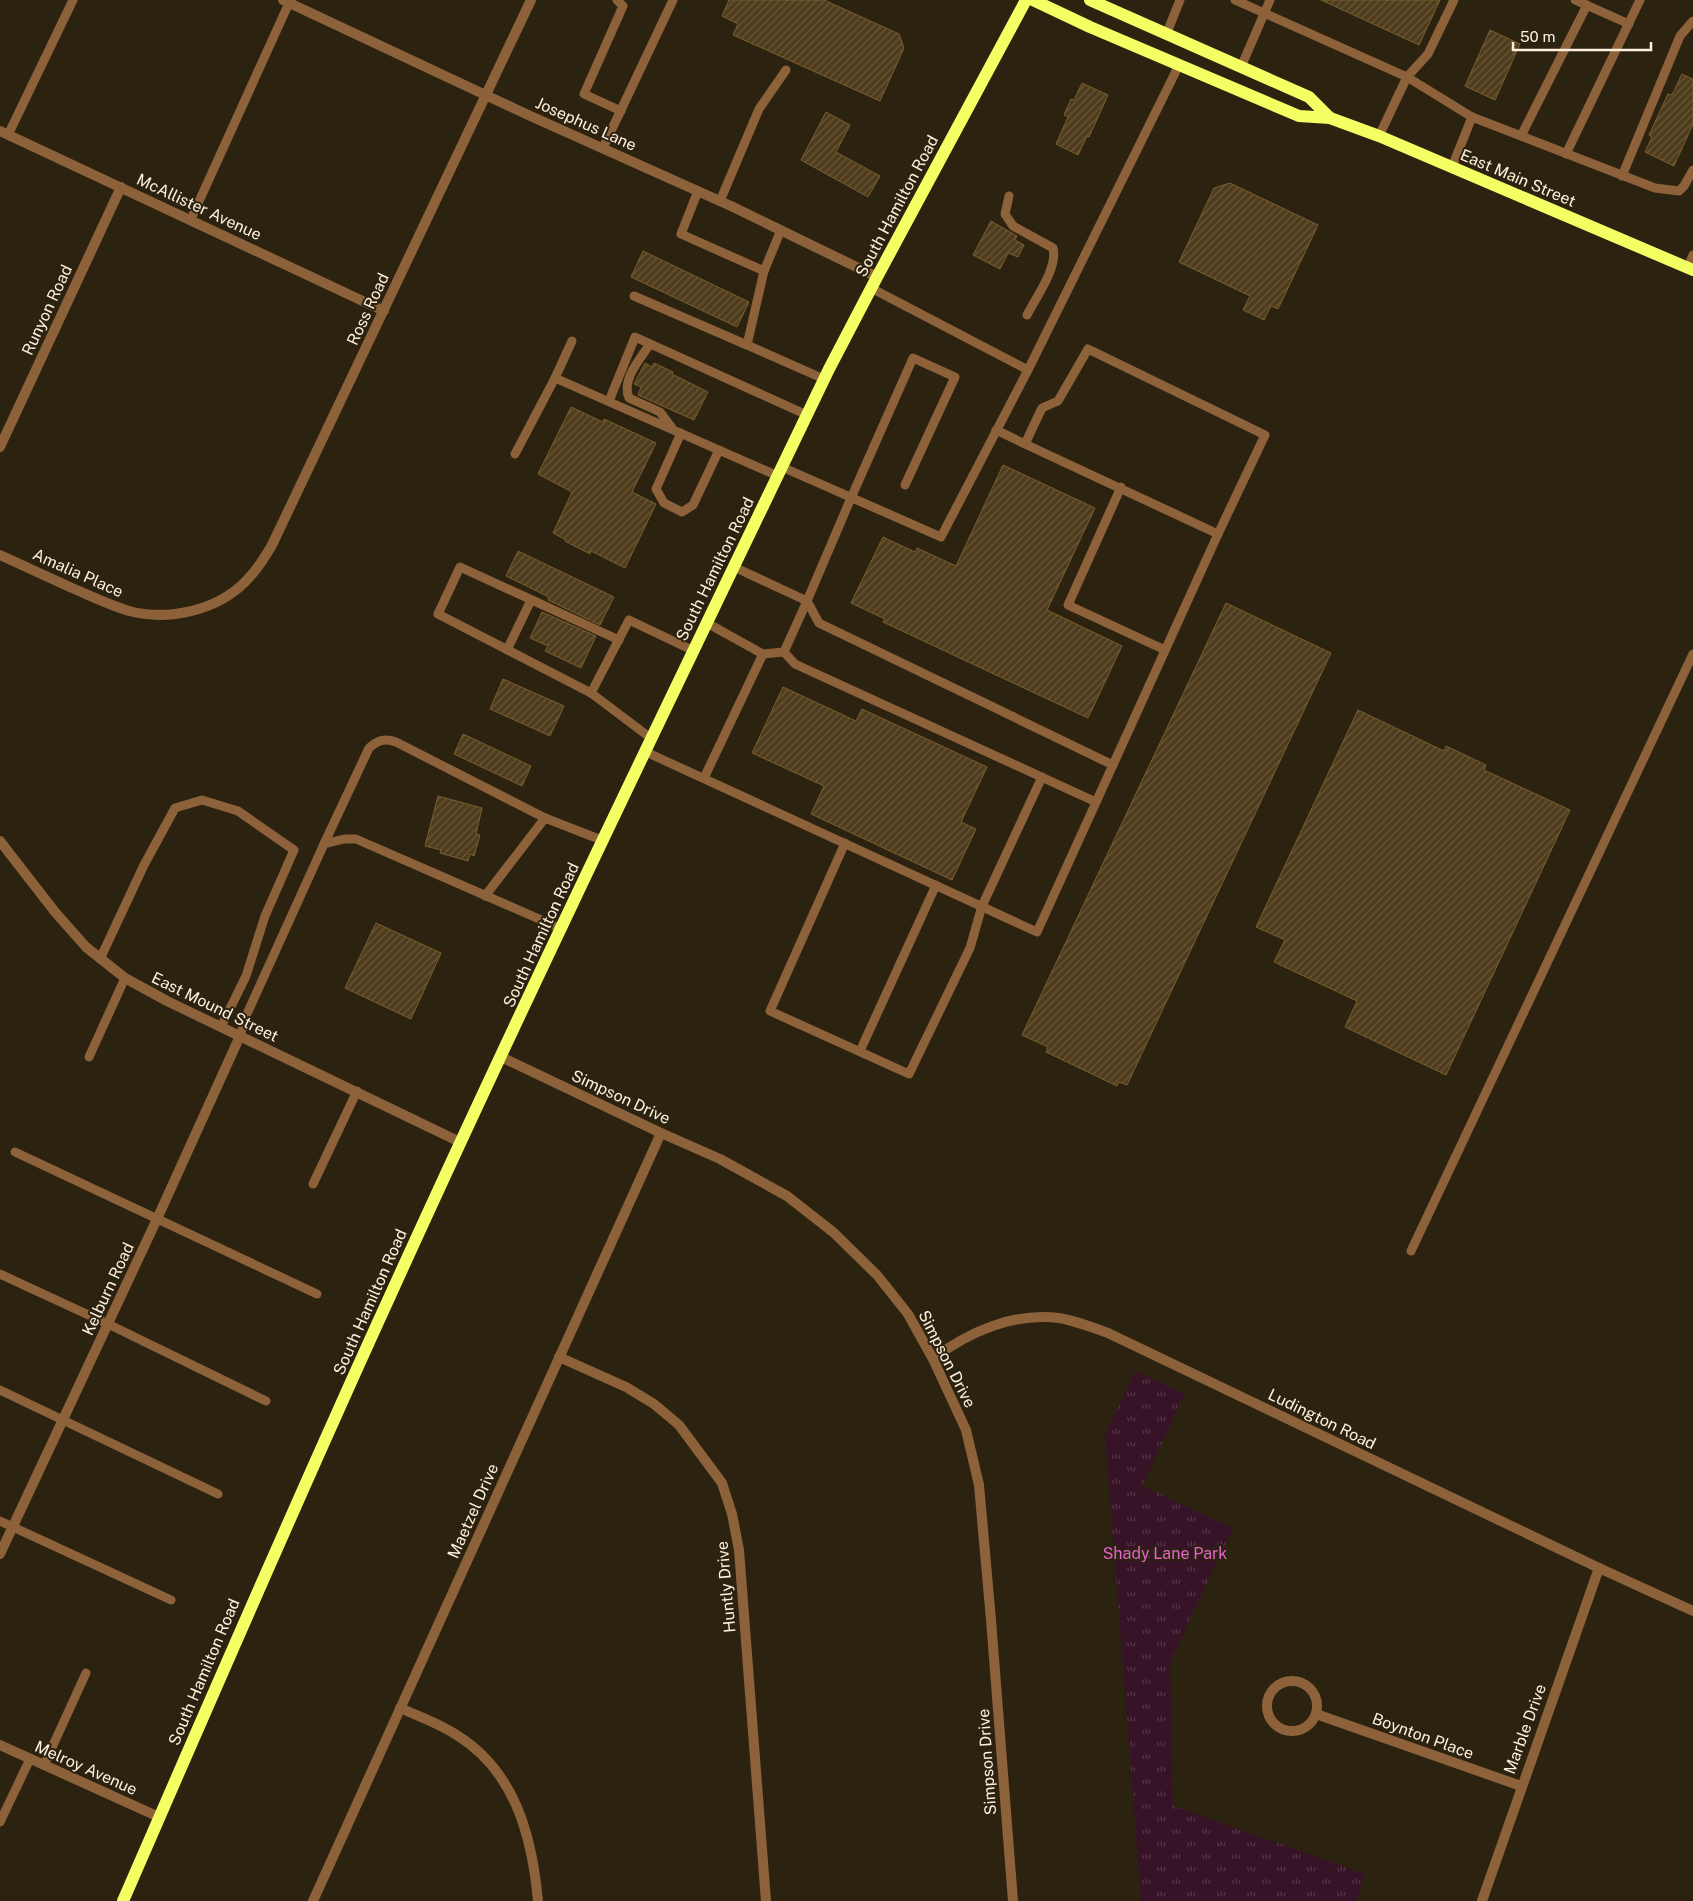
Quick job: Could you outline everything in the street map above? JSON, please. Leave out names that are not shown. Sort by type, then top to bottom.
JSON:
[{"type":"main road","name":"South Hamilton Road","points":[[123,1901],[243,1623],[460,1142],[824,379],[1026,0]]},
{"type":"main road","name":"East Main Street","points":[[1033,0],[1300,116],[1330,118],[1379,136],[1691,264]]},
{"type":"main road","name":"East Main Street","points":[[1097,2],[1166,35],[1309,97],[1330,118]]},
{"type":"street","name":"Ross Road","points":[[204,608],[225,597],[244,583],[260,565],[268,552],[532,0]]},
{"type":"street","name":"Josephus Lane","points":[[286,1],[781,230],[874,282]]},
{"type":"street","name":"McAllister Avenue","points":[[4,133],[121,186],[384,311]]},
{"type":"street","name":"Runyon Road","points":[[0,447],[121,186]]},
{"type":"street","name":"Amalia Place","points":[[0,554],[106,604],[130,611],[155,615],[180,613],[204,608]]},
{"type":"street","name":"East Mound Street","points":[[0,841],[55,912],[86,947],[125,978],[167,1001],[460,1142]]},
{"type":"street","name":"Kelburn Road","points":[[0,1554],[157,1219],[240,1036]]},
{"type":"street","name":"Simpson Drive","points":[[501,1057],[660,1133],[720,1158],[787,1196],[833,1232],[877,1275],[908,1314],[933,1359],[966,1430],[979,1485],[992,1620],[1013,1901]]},
{"type":"street","name":"Maetzel Drive","points":[[313,1901],[660,1133]]},
{"type":"street","name":"Ludington Road","points":[[933,1359],[953,1343],[982,1329],[1040,1317],[1060,1318],[1082,1323],[1108,1333],[1599,1568],[1693,1611]]},
{"type":"street","name":"Huntly Drive","points":[[559,1357],[626,1388],[654,1404],[679,1425],[722,1483],[732,1514],[739,1550],[766,1901]]},
{"type":"street","name":"Marble Drive","points":[[1482,1901],[1599,1568]]},
{"type":"street","points":[[1290,1681],[1298,1682],[1312,1690],[1317,1706],[1316,1714],[1306,1727],[1290,1731],[1282,1728],[1270,1718],[1267,1710],[1267,1701],[1275,1687],[1290,1681]]},
{"type":"street","points":[[400,1708],[455,1734],[485,1756],[521,1813],[530,1844],[538,1901]]},
{"type":"street","name":"Boynton Place","points":[[1316,1714],[1521,1786]]},
{"type":"street","name":"Melroy Avenue","points":[[0,1745],[159,1817]]},
{"type":"lane","points":[[4,133],[73,0]]},
{"type":"lane","points":[[617,0],[623,6],[584,94],[621,111]]},
{"type":"lane","points":[[603,148],[673,0]]},
{"type":"lane","points":[[1166,35],[1180,0]]},
{"type":"lane","points":[[1235,0],[1407,77],[1472,117],[1622,176],[1656,188],[1679,190],[1684,186],[1693,170]]},
{"type":"lane","points":[[1241,67],[1270,0]]},
{"type":"lane","points":[[1379,136],[1407,77],[1428,54],[1454,0]]},
{"type":"lane","points":[[1575,0],[1629,24]]},
{"type":"lane","points":[[1566,154],[1640,0]]},
{"type":"lane","points":[[191,219],[286,1]]},
{"type":"lane","points":[[1521,136],[1587,5]]},
{"type":"lane","points":[[1622,176],[1680,36],[1693,21]]},
{"type":"lane","points":[[555,378],[719,450],[851,498],[942,537],[1028,370],[1179,65]]},
{"type":"lane","points":[[720,201],[759,109],[786,70]]},
{"type":"lane","points":[[1452,167],[1472,117]]},
{"type":"lane","points":[[1684,186],[1693,190]]},
{"type":"lane","points":[[698,191],[681,234],[764,271]]},
{"type":"lane","points":[[1009,196],[1005,214],[1013,226],[1052,248],[1054,255],[1053,265],[1027,315]]},
{"type":"lane","points":[[747,345],[764,271],[781,230]]},
{"type":"lane","points":[[874,282],[1028,370]]},
{"type":"lane","points":[[634,296],[824,379]]},
{"type":"lane","points":[[609,401],[635,337],[807,415]]},
{"type":"lane","points":[[515,454],[572,342]]},
{"type":"lane","points":[[650,344],[637,363],[626,385],[626,391],[629,398],[660,412],[677,432]]},
{"type":"lane","points":[[646,752],[1037,932],[1218,534],[1265,436],[1088,349],[1058,401],[1042,408],[1025,444]]},
{"type":"lane","points":[[784,652],[913,358],[956,377],[905,485]]},
{"type":"lane","points":[[996,430],[1218,534]]},
{"type":"lane","points":[[677,432],[656,489],[664,503],[682,512],[693,505],[719,450]]},
{"type":"lane","points":[[1120,487],[1068,605],[1165,650]]},
{"type":"lane","points":[[619,640],[460,567],[438,614],[592,694],[652,739]]},
{"type":"lane","points":[[734,567],[808,601],[819,623],[1113,764]]},
{"type":"lane","points":[[507,650],[531,600]]},
{"type":"lane","points":[[592,694],[629,620],[694,651]]},
{"type":"lane","points":[[707,624],[763,654],[784,652]]},
{"type":"lane","points":[[784,652],[795,664],[1096,802]]},
{"type":"lane","points":[[704,778],[763,654]]},
{"type":"lane","points":[[1411,1252],[1693,654]]},
{"type":"lane","points":[[240,1036],[246,1016],[324,844],[370,748],[375,742],[388,739],[396,742],[545,818],[604,841]]},
{"type":"lane","points":[[845,843],[770,1011],[909,1074],[970,948],[982,906],[1042,778]]},
{"type":"lane","points":[[100,959],[144,865],[175,808],[202,800],[238,811],[294,850],[265,916],[246,976],[221,1027]]},
{"type":"lane","points":[[485,896],[545,818]]},
{"type":"lane","points":[[324,844],[344,839],[356,839],[562,929]]},
{"type":"lane","points":[[860,1051],[936,885]]},
{"type":"lane","points":[[89,1057],[125,978]]},
{"type":"lane","points":[[313,1184],[356,1091]]},
{"type":"lane","points":[[15,1152],[317,1294]]},
{"type":"lane","points":[[0,1274],[266,1401]]},
{"type":"lane","points":[[0,1390],[218,1494]]},
{"type":"lane","points":[[0,1521],[172,1600]]},
{"type":"lane","points":[[44,1765],[86,1673]]},
{"type":"lane","points":[[0,1822],[30,1758]]},
{"type":"green space","name":"Shady Lane Park","points":[[1135,1371],[1185,1394],[1142,1486],[1233,1528],[1170,1662],[1173,1806],[1365,1874],[1356,1901],[1141,1901],[1105,1435]]},
{"type":"building","points":[[729,0],[824,0],[899,34],[904,48],[880,101],[733,35],[738,24],[722,16]]},
{"type":"building","points":[[1321,0],[1440,0],[1419,45]]},
{"type":"building","points":[[1490,30],[1520,44],[1495,100],[1465,86]]},
{"type":"building","points":[[1682,74],[1693,79],[1693,124],[1674,166],[1645,152],[1652,137],[1649,135],[1668,94],[1672,95]]},
{"type":"building","points":[[1082,83],[1108,95],[1089,137],[1087,136],[1078,155],[1056,144],[1068,117],[1064,115],[1071,99],[1074,100]]},
{"type":"building","points":[[826,112],[850,125],[836,152],[880,176],[868,197],[801,160]]},
{"type":"building","points":[[1230,183],[1318,225],[1278,309],[1271,306],[1264,320],[1243,310],[1250,296],[1179,262],[1214,188]]},
{"type":"building","points":[[991,221],[1017,236],[1015,240],[1024,245],[1018,257],[1008,253],[1000,269],[973,255]]},
{"type":"building","points":[[643,251],[749,302],[737,327],[631,277]]},
{"type":"building","points":[[645,363],[652,367],[654,363],[708,392],[694,420],[638,395],[641,387],[634,384]]},
{"type":"building","points":[[571,407],[603,422],[604,419],[656,443],[632,492],[656,504],[625,568],[591,551],[590,554],[553,533],[572,492],[538,474]]},
{"type":"building","points":[[1003,465],[1095,508],[1047,610],[1122,646],[1088,718],[883,622],[885,619],[851,603],[883,537],[915,552],[917,548],[956,566]]},
{"type":"building","points":[[518,551],[614,597],[600,625],[548,600],[549,597],[506,576]]},
{"type":"building","points":[[1226,603],[1331,653],[1127,1085],[1119,1082],[1117,1086],[1046,1052],[1048,1047],[1022,1035]]},
{"type":"building","points":[[542,612],[596,636],[581,668],[545,651],[548,646],[530,638]]},
{"type":"building","points":[[503,679],[564,706],[550,736],[490,709]]},
{"type":"building","points":[[783,687],[856,721],[862,709],[987,767],[961,822],[976,829],[952,880],[811,814],[824,786],[752,753]]},
{"type":"building","points":[[1358,710],[1444,751],[1446,746],[1486,765],[1484,770],[1570,810],[1446,1075],[1345,1027],[1357,1001],[1274,962],[1285,940],[1256,927]]},
{"type":"building","points":[[463,734],[531,766],[522,786],[454,754]]},
{"type":"building","points":[[438,796],[482,808],[476,834],[480,835],[474,856],[470,854],[468,861],[440,853],[441,850],[425,846]]},
{"type":"building","points":[[376,923],[441,953],[411,1019],[345,988]]}]
